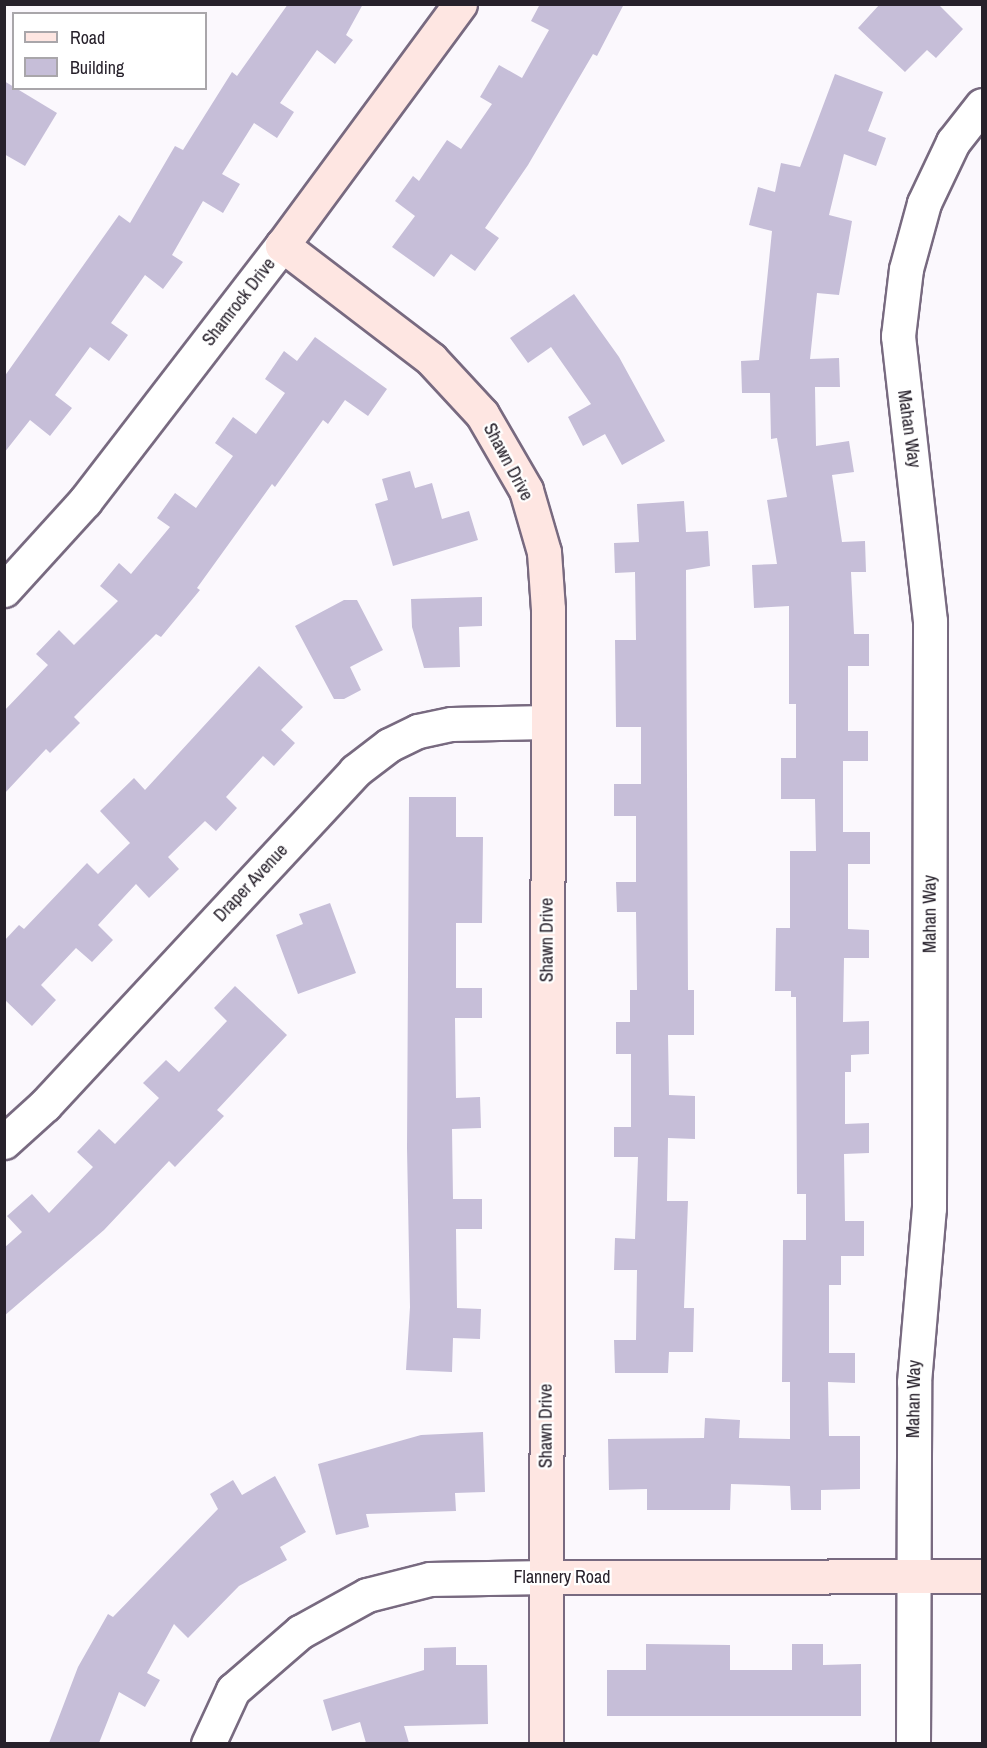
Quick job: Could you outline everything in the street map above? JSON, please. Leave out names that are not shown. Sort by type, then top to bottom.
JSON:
[{"type":"street","name":"Shamrock Drive","points":[[4,590],[85,501],[282,245],[460,4]]},
{"type":"street","name":"Mahan Way","points":[[913,1743],[914,1382],[929,1208],[930,621],[898,336],[906,269],[924,203],[953,142],[982,105]]},
{"type":"street","name":"Shawn Drive","points":[[282,245],[431,359],[482,414],[516,469],[534,512],[547,580],[546,1743]]},
{"type":"street","name":"Draper Avenue","points":[[4,1142],[45,1105],[364,765],[403,738],[434,726],[468,722],[547,722]]},
{"type":"street","name":"Flannery Road","points":[[208,1743],[233,1690],[300,1632],[367,1595],[430,1579],[982,1576]]},
{"type":"building","points":[[288,4],[363,4],[346,35],[353,40],[335,64],[317,50],[280,103],[294,112],[277,138],[254,123],[222,174],[240,184],[223,213],[203,201],[172,255],[183,262],[163,289],[145,275],[111,323],[128,335],[109,361],[90,347],[55,395],[72,408],[50,436],[30,420],[4,453],[4,377],[119,215],[130,223],[175,146],[183,150],[232,72],[237,76]]},
{"type":"building","points":[[540,4],[624,4],[597,56],[593,54],[528,165],[485,228],[499,238],[475,271],[451,254],[434,277],[392,247],[415,216],[395,201],[413,176],[419,181],[447,140],[461,149],[492,104],[480,97],[499,65],[522,78],[549,30],[531,21]]},
{"type":"building","points":[[880,4],[938,4],[963,29],[936,58],[927,50],[905,72],[858,28]]},
{"type":"building","points":[[835,74],[883,92],[868,131],[886,138],[876,166],[844,154],[829,215],[852,221],[839,295],[817,293],[810,359],[839,358],[840,387],[815,387],[816,446],[849,441],[854,472],[832,475],[842,542],[865,541],[866,572],[851,572],[854,634],[869,634],[869,666],[848,666],[848,731],[868,731],[868,761],[843,761],[843,832],[870,832],[870,864],[848,864],[848,929],[869,930],[869,958],[844,958],[843,1022],[869,1021],[869,1054],[851,1055],[851,1072],[845,1072],[845,1124],[869,1123],[869,1153],[844,1154],[845,1221],[864,1221],[864,1256],[841,1256],[841,1285],[829,1285],[829,1353],[855,1353],[855,1383],[828,1382],[829,1436],[860,1436],[860,1489],[821,1490],[821,1510],[791,1510],[790,1486],[731,1484],[730,1510],[647,1510],[647,1489],[609,1490],[608,1439],[704,1438],[705,1418],[740,1420],[739,1438],[790,1439],[790,1382],[782,1382],[783,1240],[806,1240],[806,1194],[797,1194],[796,997],[791,997],[791,991],[775,991],[776,928],[790,928],[790,851],[816,851],[815,799],[781,799],[781,758],[796,758],[796,704],[789,704],[789,606],[754,608],[752,565],[777,564],[767,500],[787,497],[777,438],[771,439],[770,393],[742,393],[741,361],[759,360],[772,231],[749,225],[758,187],[775,192],[781,163],[800,167]]},
{"type":"building","points":[[4,81],[12,86],[12,90],[19,90],[57,113],[25,166],[4,154]]},
{"type":"building","points":[[574,294],[619,357],[665,441],[622,465],[605,434],[583,446],[568,417],[591,404],[551,347],[528,363],[510,338]]},
{"type":"building","points":[[315,337],[387,389],[368,416],[345,400],[328,424],[323,420],[275,487],[272,484],[197,588],[200,590],[161,637],[156,634],[74,717],[80,723],[50,753],[46,749],[4,794],[4,711],[48,665],[36,654],[59,630],[74,645],[118,601],[100,586],[119,563],[131,574],[170,527],[157,518],[175,493],[196,508],[233,456],[215,443],[233,417],[256,434],[285,393],[265,379],[284,351],[297,361]]},
{"type":"building","points":[[410,471],[415,488],[432,483],[442,519],[469,511],[478,540],[393,566],[375,504],[388,500],[382,479]]},
{"type":"building","points":[[684,501],[686,532],[708,531],[710,566],[686,570],[688,990],[694,990],[694,1035],[668,1035],[669,1095],[695,1096],[695,1139],[668,1138],[667,1201],[688,1201],[684,1308],[694,1308],[693,1352],[669,1352],[668,1373],[615,1373],[614,1340],[636,1340],[637,1270],[614,1270],[615,1238],[635,1239],[638,1157],[614,1157],[614,1127],[631,1127],[631,1054],[616,1054],[616,1022],[630,1022],[630,990],[637,990],[636,912],[617,912],[616,882],[636,882],[636,816],[614,816],[614,784],[641,784],[641,727],[616,727],[615,640],[636,640],[635,572],[615,573],[614,543],[639,542],[637,504]]},
{"type":"building","points":[[482,597],[482,626],[459,627],[460,667],[424,668],[412,627],[411,599]]},
{"type":"building","points":[[344,600],[357,600],[383,650],[350,667],[361,690],[344,699],[334,699],[295,626]]},
{"type":"building","points":[[259,666],[303,707],[281,730],[295,743],[274,766],[263,756],[226,797],[237,808],[216,831],[205,821],[168,857],[179,869],[149,898],[136,884],[98,925],[113,940],[92,962],[76,948],[41,985],[56,1000],[32,1026],[4,999],[4,941],[19,925],[24,929],[87,863],[98,874],[130,843],[100,811],[134,778],[145,790]]},
{"type":"building","points":[[409,797],[456,797],[456,837],[483,837],[482,923],[456,923],[456,988],[482,988],[482,1018],[455,1018],[456,1098],[480,1097],[481,1128],[452,1129],[453,1199],[482,1199],[482,1229],[456,1229],[457,1308],[481,1309],[480,1339],[453,1338],[452,1372],[406,1370],[410,1307],[407,1148]]},
{"type":"building","points":[[330,903],[356,973],[298,994],[276,935],[303,924],[299,914]]},
{"type":"building","points":[[235,986],[287,1035],[217,1110],[224,1116],[175,1167],[169,1161],[104,1230],[4,1316],[4,1248],[22,1232],[7,1216],[32,1194],[49,1213],[93,1167],[77,1152],[99,1129],[115,1144],[159,1098],[143,1083],[166,1060],[179,1072],[227,1021],[214,1008]]},
{"type":"building","points":[[483,1432],[485,1492],[455,1493],[456,1511],[366,1514],[369,1527],[336,1535],[318,1464],[421,1435]]},
{"type":"building","points":[[275,1476],[306,1532],[280,1547],[287,1560],[239,1586],[188,1638],[174,1624],[147,1673],[160,1680],[145,1707],[119,1692],[99,1743],[49,1743],[78,1667],[108,1614],[113,1617],[218,1509],[210,1494],[233,1480],[242,1495]]},
{"type":"building","points":[[646,1644],[730,1645],[730,1670],[792,1670],[792,1644],[823,1644],[823,1665],[861,1664],[861,1716],[607,1716],[607,1670],[646,1670]]},
{"type":"building","points":[[456,1647],[456,1665],[487,1665],[488,1724],[404,1726],[409,1743],[366,1743],[360,1722],[332,1731],[323,1700],[424,1670],[424,1648]]}]
